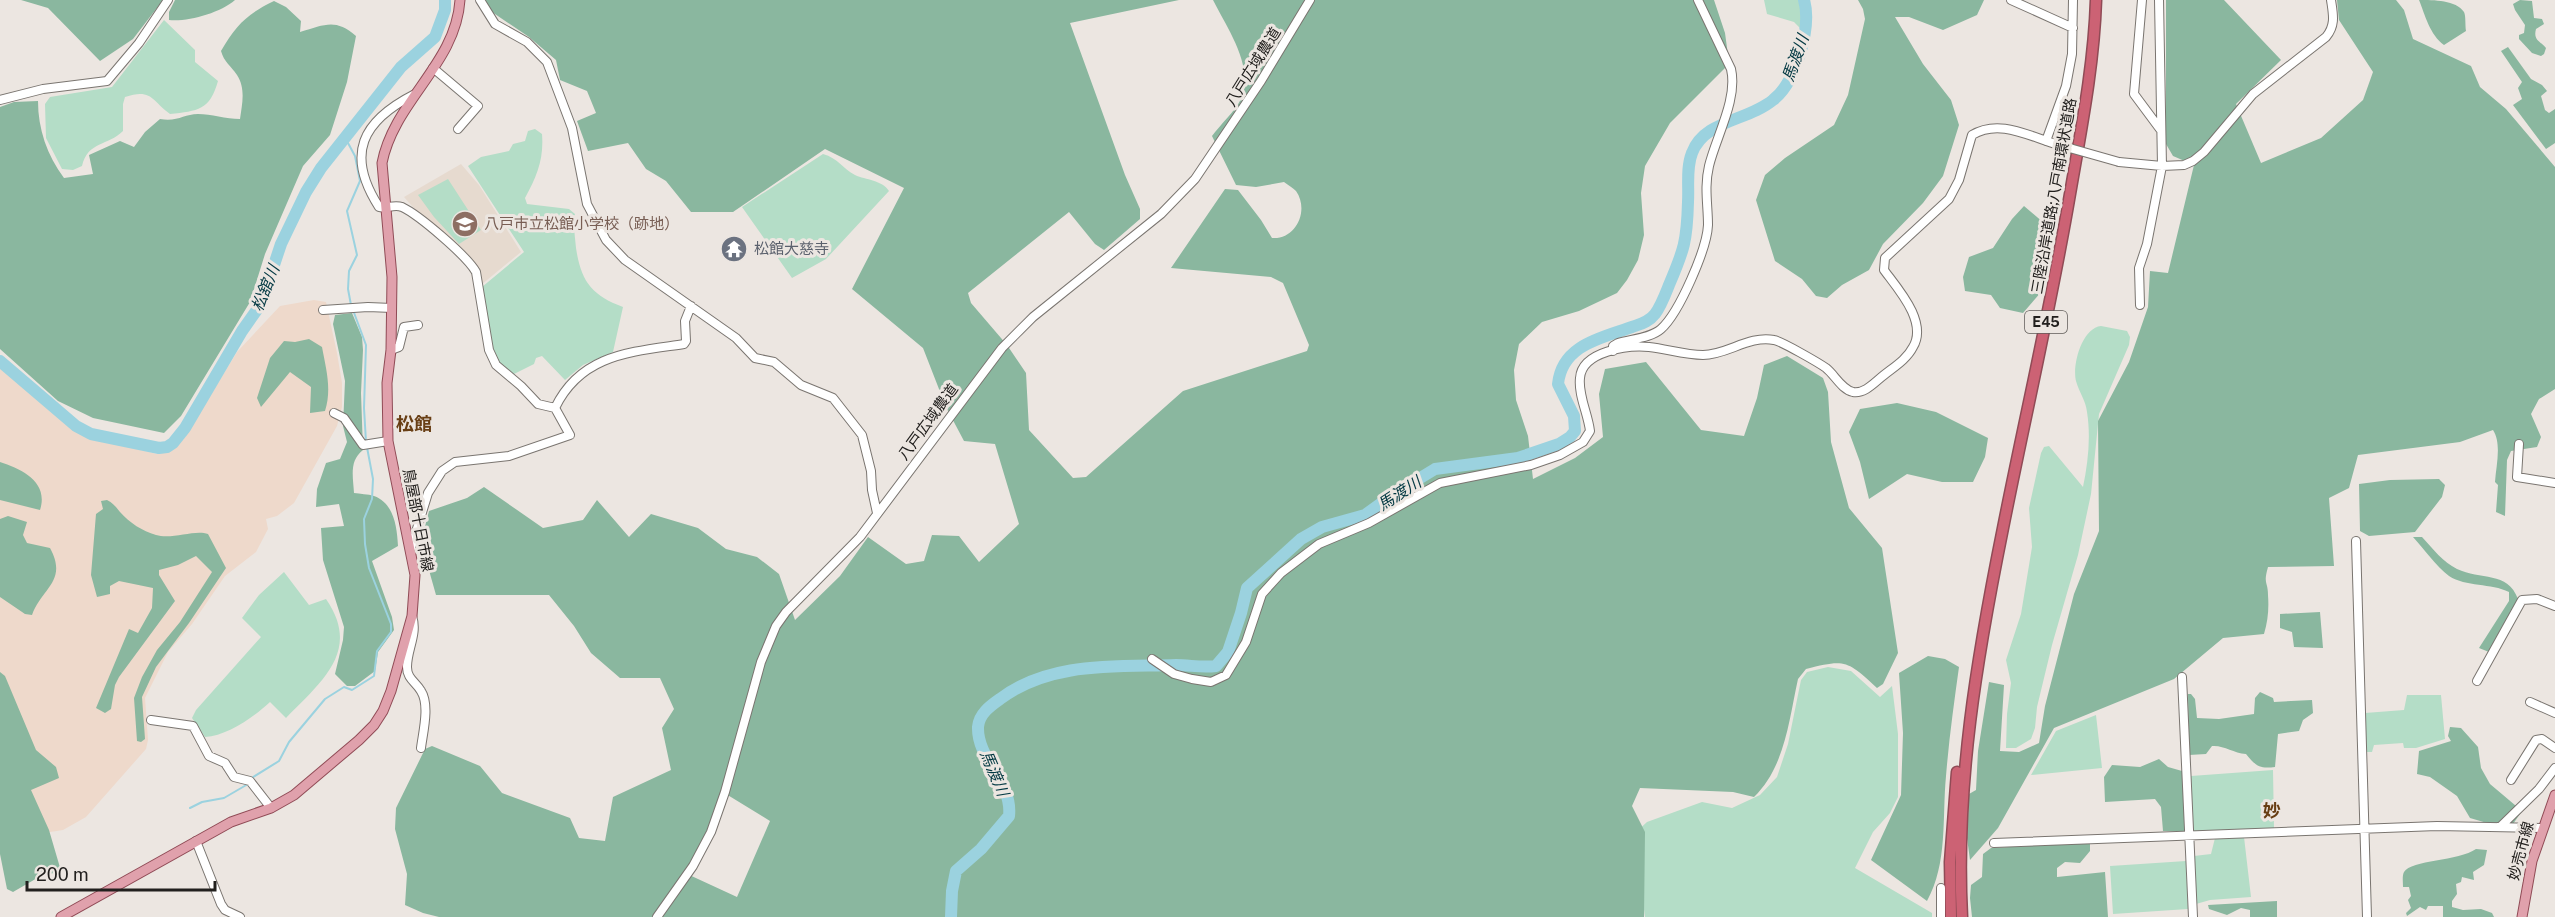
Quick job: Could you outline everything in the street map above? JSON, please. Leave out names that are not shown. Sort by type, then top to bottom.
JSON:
[{"type":"highway","name":"三陸沿岸道路;八戸南環状道路","points":[[1951,917],[1950,862],[1955,785],[1963,721],[2057,271],[2085,110],[2096,0]]},
{"type":"highway","name":"三陸沿岸道路;八戸南環状道路","points":[[1962,917],[1959,871],[1962,783],[1980,642]]},
{"type":"main road","name":"鳥屋部十日市線","points":[[61,917],[231,822],[272,808],[294,795],[374,725],[391,691],[412,616],[415,575],[388,441],[387,383],[392,350],[391,244],[382,180],[386,147],[397,121],[434,68],[452,34],[460,0]]},
{"type":"main road","name":"妙売市線","points":[[2522,917],[2532,861],[2555,795]]},
{"type":"street","points":[[0,100],[43,89],[107,81],[139,43],[168,0]]},
{"type":"street","points":[[480,0],[495,24],[527,42],[547,62],[572,128],[587,204],[606,240],[625,260],[736,338],[755,358],[774,362],[801,385],[833,398],[862,435],[872,471],[872,490],[878,513]]},
{"type":"street","name":"八戸広域農道","points":[[657,917],[693,866],[711,832],[725,792],[761,662],[776,626],[798,599],[848,552],[1002,348],[1038,313],[1161,214],[1195,178],[1261,81],[1310,0]]},
{"type":"street","points":[[1613,351],[1613,346],[1618,343],[1655,333],[1664,326],[1687,287],[1705,245],[1708,223],[1706,177],[1720,136],[1733,79],[1731,69],[1698,0]]},
{"type":"street","points":[[2011,0],[2073,28]]},
{"type":"street","points":[[2046,141],[2066,86],[2072,54],[2073,0]]},
{"type":"street","points":[[2142,0],[2134,94],[2160,129]]},
{"type":"street","points":[[2140,305],[2139,268],[2147,244],[2162,166],[2159,0]]},
{"type":"street","points":[[1152,659],[1174,674],[1192,679],[1211,682],[1226,675],[1246,642],[1262,594],[1281,573],[1318,544],[1369,523],[1432,486],[1471,475],[1531,465],[1560,455],[1583,442],[1590,431],[1580,388],[1580,375],[1585,365],[1594,357],[1613,351],[1648,347],[1705,355],[1750,342],[1775,340],[1826,368],[1846,389],[1853,392],[1865,390],[1907,356],[1917,339],[1914,316],[1884,270],[1885,258],[1949,199],[1959,180],[1972,135],[1988,128],[2002,128],[2119,162],[2162,166],[2184,165],[2204,152],[2253,94],[2326,37],[2334,19],[2331,0]]},
{"type":"street","points":[[434,68],[478,106],[458,129]]},
{"type":"street","points":[[411,548],[428,493],[442,471],[455,462],[509,456],[570,435],[555,408],[538,404],[496,365],[489,350],[476,272],[470,262],[460,251],[400,206],[379,207],[366,181],[360,162],[360,147],[365,136],[384,116],[416,93]]},
{"type":"street","points":[[555,408],[570,383],[591,366],[628,353],[684,344],[686,341],[685,321],[691,306]]},
{"type":"street","points":[[323,310],[392,308]]},
{"type":"street","points":[[392,350],[399,347],[404,327],[418,325]]},
{"type":"street","points":[[334,413],[344,418],[363,445],[388,441]]},
{"type":"street","points":[[2520,444],[2517,477],[2555,483]]},
{"type":"street","points":[[2356,541],[2367,917]]},
{"type":"street","points":[[2477,681],[2522,600],[2537,599],[2555,606]]},
{"type":"street","points":[[412,616],[416,626],[407,668],[409,677],[423,696],[421,748]]},
{"type":"street","points":[[2182,677],[2193,917]]},
{"type":"street","points":[[2530,702],[2555,713]]},
{"type":"street","points":[[151,720],[193,726],[209,756],[225,763],[234,777],[250,781],[272,808]]},
{"type":"street","points":[[2511,780],[2536,740],[2542,739],[2555,748]]},
{"type":"street","points":[[2500,827],[2539,789],[2555,768]]},
{"type":"street","points":[[1994,843],[2363,829],[2542,828]]},
{"type":"street","points":[[196,841],[221,904],[225,910],[240,917]]},
{"type":"street","points":[[1941,888],[1941,917]]},
{"type":"shaded area","name":"八戸市立松館小学校（跡地）","points":[[461,164],[479,185],[521,252],[481,285],[480,274],[429,225],[404,197]]},
{"type":"shaded area","points":[[314,300],[326,302],[337,353],[342,383],[342,407],[337,426],[294,503],[277,516],[266,519],[268,529],[256,552],[225,576],[192,624],[168,652],[145,698],[148,740],[146,749],[86,817],[63,830],[44,833],[0,736],[0,365],[75,429],[88,437],[157,454],[168,451],[183,440],[237,352],[280,306]]},
{"type":"green space","points":[[21,0],[163,0],[133,39],[100,61],[48,8]]},
{"type":"green space","points":[[175,0],[235,0],[204,16],[185,20],[169,20],[169,12]]},
{"type":"green space","points":[[485,0],[1179,0],[1070,23],[1125,175],[1140,209],[1140,219],[1104,250],[1095,244],[1069,212],[968,293],[971,303],[1007,345],[1026,373],[1029,430],[1073,478],[1086,477],[1183,391],[1307,351],[1309,345],[1283,283],[1271,277],[1171,268],[1225,189],[1238,190],[1272,238],[1287,234],[1298,223],[1301,215],[1300,199],[1296,191],[1284,182],[1256,187],[1236,185],[1212,136],[1241,99],[1244,87],[1242,61],[1238,48],[1213,0],[1714,0],[1725,33],[1728,55],[1725,68],[1670,123],[1645,166],[1641,193],[1644,235],[1638,260],[1627,280],[1617,293],[1579,311],[1542,322],[1519,344],[1514,370],[1516,400],[1528,436],[1533,479],[1575,458],[1603,437],[1599,394],[1605,369],[1646,362],[1701,430],[1744,436],[1757,398],[1764,365],[1787,356],[1823,378],[1828,392],[1831,442],[1849,508],[1882,548],[1898,653],[1883,684],[1877,688],[1859,672],[1845,664],[1829,664],[1806,669],[1798,679],[1784,742],[1773,772],[1754,797],[1733,792],[1640,788],[1632,806],[1645,832],[1644,917],[439,917],[405,905],[407,874],[395,829],[396,808],[425,749],[432,746],[480,766],[502,793],[570,818],[579,838],[605,841],[613,797],[671,770],[662,728],[674,709],[660,678],[620,678],[591,653],[574,626],[549,595],[436,595],[421,542],[429,511],[467,498],[484,487],[543,528],[583,520],[597,500],[629,537],[651,514],[698,528],[726,549],[757,557],[779,574],[795,620],[840,576],[868,537],[906,564],[924,561],[932,535],[959,536],[979,562],[1019,524],[995,444],[964,441],[946,407],[923,348],[852,289],[904,188],[825,149],[733,212],[691,212],[666,181],[646,169],[628,143],[588,151],[577,121],[596,113],[587,91],[560,80],[556,60],[529,37],[492,12]],"holes":[[[726,794],[770,821],[737,897],[685,873]]]},
{"type":"green space","points":[[1764,0],[1799,0],[1803,27],[1801,29],[1794,22],[1767,14]]},
{"type":"green space","points":[[1858,0],[1984,0],[1977,15],[1943,30],[1909,17],[1895,17],[1923,64],[1951,100],[1959,125],[1943,176],[1923,203],[1883,244],[1869,270],[1842,285],[1827,298],[1816,296],[1802,279],[1775,261],[1756,200],[1765,175],[1785,158],[1834,125],[1848,95],[1865,19]]},
{"type":"green space","points":[[2166,0],[2224,0],[2281,60],[2236,104],[2261,163],[2321,138],[2363,100],[2373,72],[2339,20],[2337,0],[2396,0],[2404,10],[2413,39],[2471,66],[2480,87],[2506,109],[2555,167],[2555,389],[2539,399],[2531,414],[2541,437],[2537,447],[2511,451],[2507,460],[2505,516],[2496,512],[2498,485],[2495,482],[2498,448],[2493,430],[2460,442],[2358,455],[2349,488],[2329,498],[2334,566],[2268,567],[2266,580],[2268,610],[2264,634],[2223,638],[2174,679],[2054,728],[1998,828],[1970,860],[1967,838],[1969,794],[1976,790],[1978,751],[1989,682],[2004,685],[2000,751],[2019,752],[2039,743],[2045,706],[2074,594],[2099,531],[2098,421],[2129,362],[2148,307],[2150,271],[2168,273],[2194,165],[2173,156],[2166,144]]},
{"type":"green space","points":[[2419,0],[2456,5],[2465,14],[2466,31],[2444,45],[2432,30]]},
{"type":"green space","points":[[2520,0],[2532,1],[2534,18],[2542,19],[2544,24],[2536,29],[2535,33],[2546,48],[2541,56],[2532,53],[2519,39],[2519,35],[2524,33],[2525,25],[2513,4]]},
{"type":"green space","points":[[274,1],[286,7],[301,21],[300,32],[323,25],[336,25],[349,30],[356,36],[347,82],[330,135],[303,166],[265,254],[250,302],[181,416],[164,433],[93,418],[58,401],[0,349],[0,107],[14,102],[38,101],[45,141],[64,178],[93,174],[89,155],[120,141],[134,147],[145,132],[160,119],[198,114],[240,119],[242,86],[221,51],[243,21]]},
{"type":"green space","points":[[164,20],[195,50],[195,62],[218,81],[211,98],[195,110],[170,114],[146,95],[125,97],[123,131],[89,152],[82,166],[73,170],[62,169],[46,138],[45,104],[50,97],[112,87]]},
{"type":"green space","points":[[2508,47],[2531,79],[2547,91],[2541,96],[2545,110],[2549,113],[2555,109],[2555,143],[2546,149],[2513,105],[2522,99],[2518,88],[2522,82],[2501,51]]},
{"type":"green space","points":[[535,129],[542,134],[542,151],[536,175],[525,198],[527,204],[569,209],[575,214],[576,248],[585,278],[595,292],[623,307],[613,352],[583,365],[565,380],[542,356],[536,358],[534,364],[512,375],[497,361],[491,345],[482,287],[524,252],[468,166],[481,157],[509,151],[513,144],[525,141],[528,131]]},
{"type":"green space","points":[[823,154],[833,158],[855,175],[878,182],[889,191],[826,259],[792,278],[742,207]]},
{"type":"green space","points":[[448,179],[481,230],[459,244],[434,217],[418,195]]},
{"type":"green space","points":[[2024,206],[2044,223],[2050,234],[2042,291],[2023,313],[2000,308],[1991,295],[1965,291],[1963,277],[1969,257],[1993,248],[2012,219]]},
{"type":"green space","points":[[352,313],[362,337],[363,350],[361,393],[363,450],[354,464],[354,493],[374,496],[386,504],[393,516],[398,546],[372,561],[392,617],[394,630],[378,652],[375,671],[355,686],[347,686],[335,674],[344,627],[323,560],[321,528],[344,526],[339,504],[316,507],[317,489],[326,463],[340,459],[347,442],[343,426],[345,381],[333,324],[335,315]]},
{"type":"green space","points":[[2101,326],[2127,331],[2130,337],[2129,345],[2099,414],[2091,494],[2078,555],[2037,707],[2035,728],[2031,739],[2016,748],[2006,748],[2011,683],[2006,660],[2021,614],[2032,547],[2029,508],[2041,453],[2044,447],[2049,446],[2083,487],[2088,459],[2089,431],[2086,408],[2075,374],[2077,357],[2084,340],[2094,328]]},
{"type":"green space","points":[[309,339],[322,347],[328,387],[325,411],[310,413],[311,387],[290,372],[261,407],[257,398],[270,358],[284,341],[295,342]]},
{"type":"green space","points":[[1897,403],[1936,412],[1988,438],[1985,457],[1973,482],[1942,482],[1907,474],[1869,499],[1860,462],[1849,432],[1860,409]]},
{"type":"green space","points":[[0,462],[25,473],[37,484],[42,500],[40,510],[0,500]]},
{"type":"green space","points":[[2439,479],[2445,485],[2442,497],[2415,532],[2369,536],[2360,531],[2359,484],[2390,480]]},
{"type":"green space","points":[[107,500],[132,523],[151,533],[162,536],[208,534],[226,568],[156,667],[142,697],[145,739],[141,742],[137,741],[134,698],[142,677],[157,650],[180,622],[212,572],[196,556],[178,565],[159,570],[159,575],[175,601],[119,677],[115,685],[111,709],[105,713],[96,708],[129,629],[138,633],[152,608],[153,588],[119,581],[110,586],[110,594],[97,597],[91,575],[96,514],[103,509],[101,501]]},
{"type":"green space","points":[[8,516],[27,522],[23,535],[27,543],[50,548],[55,559],[55,577],[32,615],[25,614],[0,597],[0,519]]},
{"type":"green space","points":[[2413,537],[2422,537],[2443,559],[2457,569],[2500,580],[2513,590],[2518,599],[2489,652],[2479,648],[2509,601],[2509,592],[2463,582],[2449,576]]},
{"type":"green space","points":[[284,572],[309,605],[326,599],[336,618],[340,634],[333,664],[312,692],[286,718],[270,702],[240,725],[205,737],[192,718],[196,710],[261,637],[242,618],[259,595]]},
{"type":"green space","points":[[2320,612],[2323,648],[2294,647],[2292,632],[2280,628],[2280,614]]},
{"type":"green space","points":[[1928,656],[1945,659],[1959,667],[1947,762],[1941,856],[1934,886],[1927,901],[1871,860],[1901,795],[1903,733],[1899,673]]},
{"type":"green space","points":[[1828,667],[1851,671],[1880,697],[1892,686],[1898,734],[1898,797],[1890,813],[1873,832],[1855,868],[1932,913],[1932,917],[1645,917],[1634,834],[1647,822],[1702,802],[1732,808],[1760,795],[1777,777],[1788,744],[1801,680],[1807,672]]},
{"type":"green space","points":[[0,672],[5,676],[36,750],[56,767],[59,778],[31,790],[49,830],[61,871],[39,877],[13,892],[7,889],[0,854]]},
{"type":"green space","points":[[2260,692],[2273,698],[2274,702],[2312,700],[2313,713],[2303,720],[2299,731],[2278,734],[2275,767],[2261,767],[2246,754],[2216,746],[2212,746],[2206,754],[2189,755],[2188,694],[2195,699],[2197,718],[2219,719],[2254,714],[2255,698]]},
{"type":"green space","points":[[2407,695],[2441,695],[2445,739],[2416,748],[2404,748],[2403,743],[2374,745],[2372,752],[2366,752],[2365,713],[2404,710]]},
{"type":"green space","points":[[2096,715],[2102,768],[2031,775],[2056,731]]},
{"type":"green space","points":[[2450,727],[2461,728],[2478,747],[2481,768],[2490,784],[2522,811],[2513,824],[2487,823],[2470,818],[2457,796],[2430,777],[2417,774],[2419,751],[2451,741],[2448,736]]},
{"type":"green space","points":[[2159,759],[2168,767],[2182,771],[2185,831],[2163,831],[2161,807],[2155,799],[2105,802],[2104,777],[2112,765],[2140,767]]},
{"type":"green space","points":[[2273,770],[2274,828],[2193,832],[2191,776]]},
{"type":"green space","points":[[2244,837],[2251,897],[2210,900],[2196,904],[2194,856],[2211,854],[2215,838]]},
{"type":"green space","points":[[2090,843],[2090,851],[2080,863],[2065,862],[2057,868],[2057,877],[2105,872],[2108,917],[1972,917],[1971,885],[1982,877],[1983,854],[1991,848]]},
{"type":"green space","points":[[2476,849],[2487,850],[2484,865],[2473,872],[2474,880],[2462,877],[2461,882],[2456,884],[2457,894],[2452,901],[2452,907],[2463,910],[2481,909],[2492,913],[2494,917],[2443,917],[2443,906],[2428,906],[2426,910],[2420,907],[2407,916],[2406,913],[2411,908],[2408,900],[2411,896],[2409,887],[2403,887],[2403,877],[2408,868],[2459,856]]},
{"type":"green space","points":[[2186,861],[2188,909],[2113,914],[2110,866]]},
{"type":"green space","points":[[2277,901],[2277,917],[2250,917],[2250,910],[2241,908],[2227,915],[2209,909],[2208,905]]},
{"type":"waterway","name":"松舘川","points":[[0,361],[76,426],[91,434],[159,448],[173,443],[185,428],[242,331],[261,304],[281,244],[306,192],[321,168],[401,67],[435,37],[445,10],[445,0]]},
{"type":"waterway","name":"馬渡川","points":[[951,917],[952,891],[956,871],[981,849],[1009,816],[1006,792],[988,761],[979,739],[980,718],[992,704],[1019,687],[1040,678],[1085,668],[1216,666],[1228,652],[1247,588],[1301,539],[1322,527],[1365,515],[1435,469],[1518,458],[1559,444],[1570,437],[1575,431],[1574,416],[1558,384],[1561,371],[1567,360],[1585,345],[1644,322],[1653,317],[1657,311],[1674,273],[1686,236],[1688,171],[1692,153],[1706,134],[1716,127],[1763,107],[1787,85],[1803,41],[1806,20],[1804,0]]},
{"type":"waterway","points":[[343,139],[355,156],[360,181],[347,211],[357,255],[349,271],[348,289],[351,305]]},
{"type":"waterway","points":[[250,779],[279,761],[289,742],[325,699],[344,687],[352,690],[374,676],[377,651],[391,632],[391,624],[369,568],[365,544],[364,519],[372,499],[373,479],[366,442],[364,408],[366,345],[353,310]]},
{"type":"waterway","points":[[190,808],[202,802],[224,798],[248,784]]},
{"type":"place","name":"八戸市立松館小学校（跡地）","points":[[465,224]]},
{"type":"place","name":"松館大慈寺","points":[[734,249]]},
{"type":"district","name":"松館","points":[[414,424]]},
{"type":"district","name":"妙","points":[[2272,811]]}]
